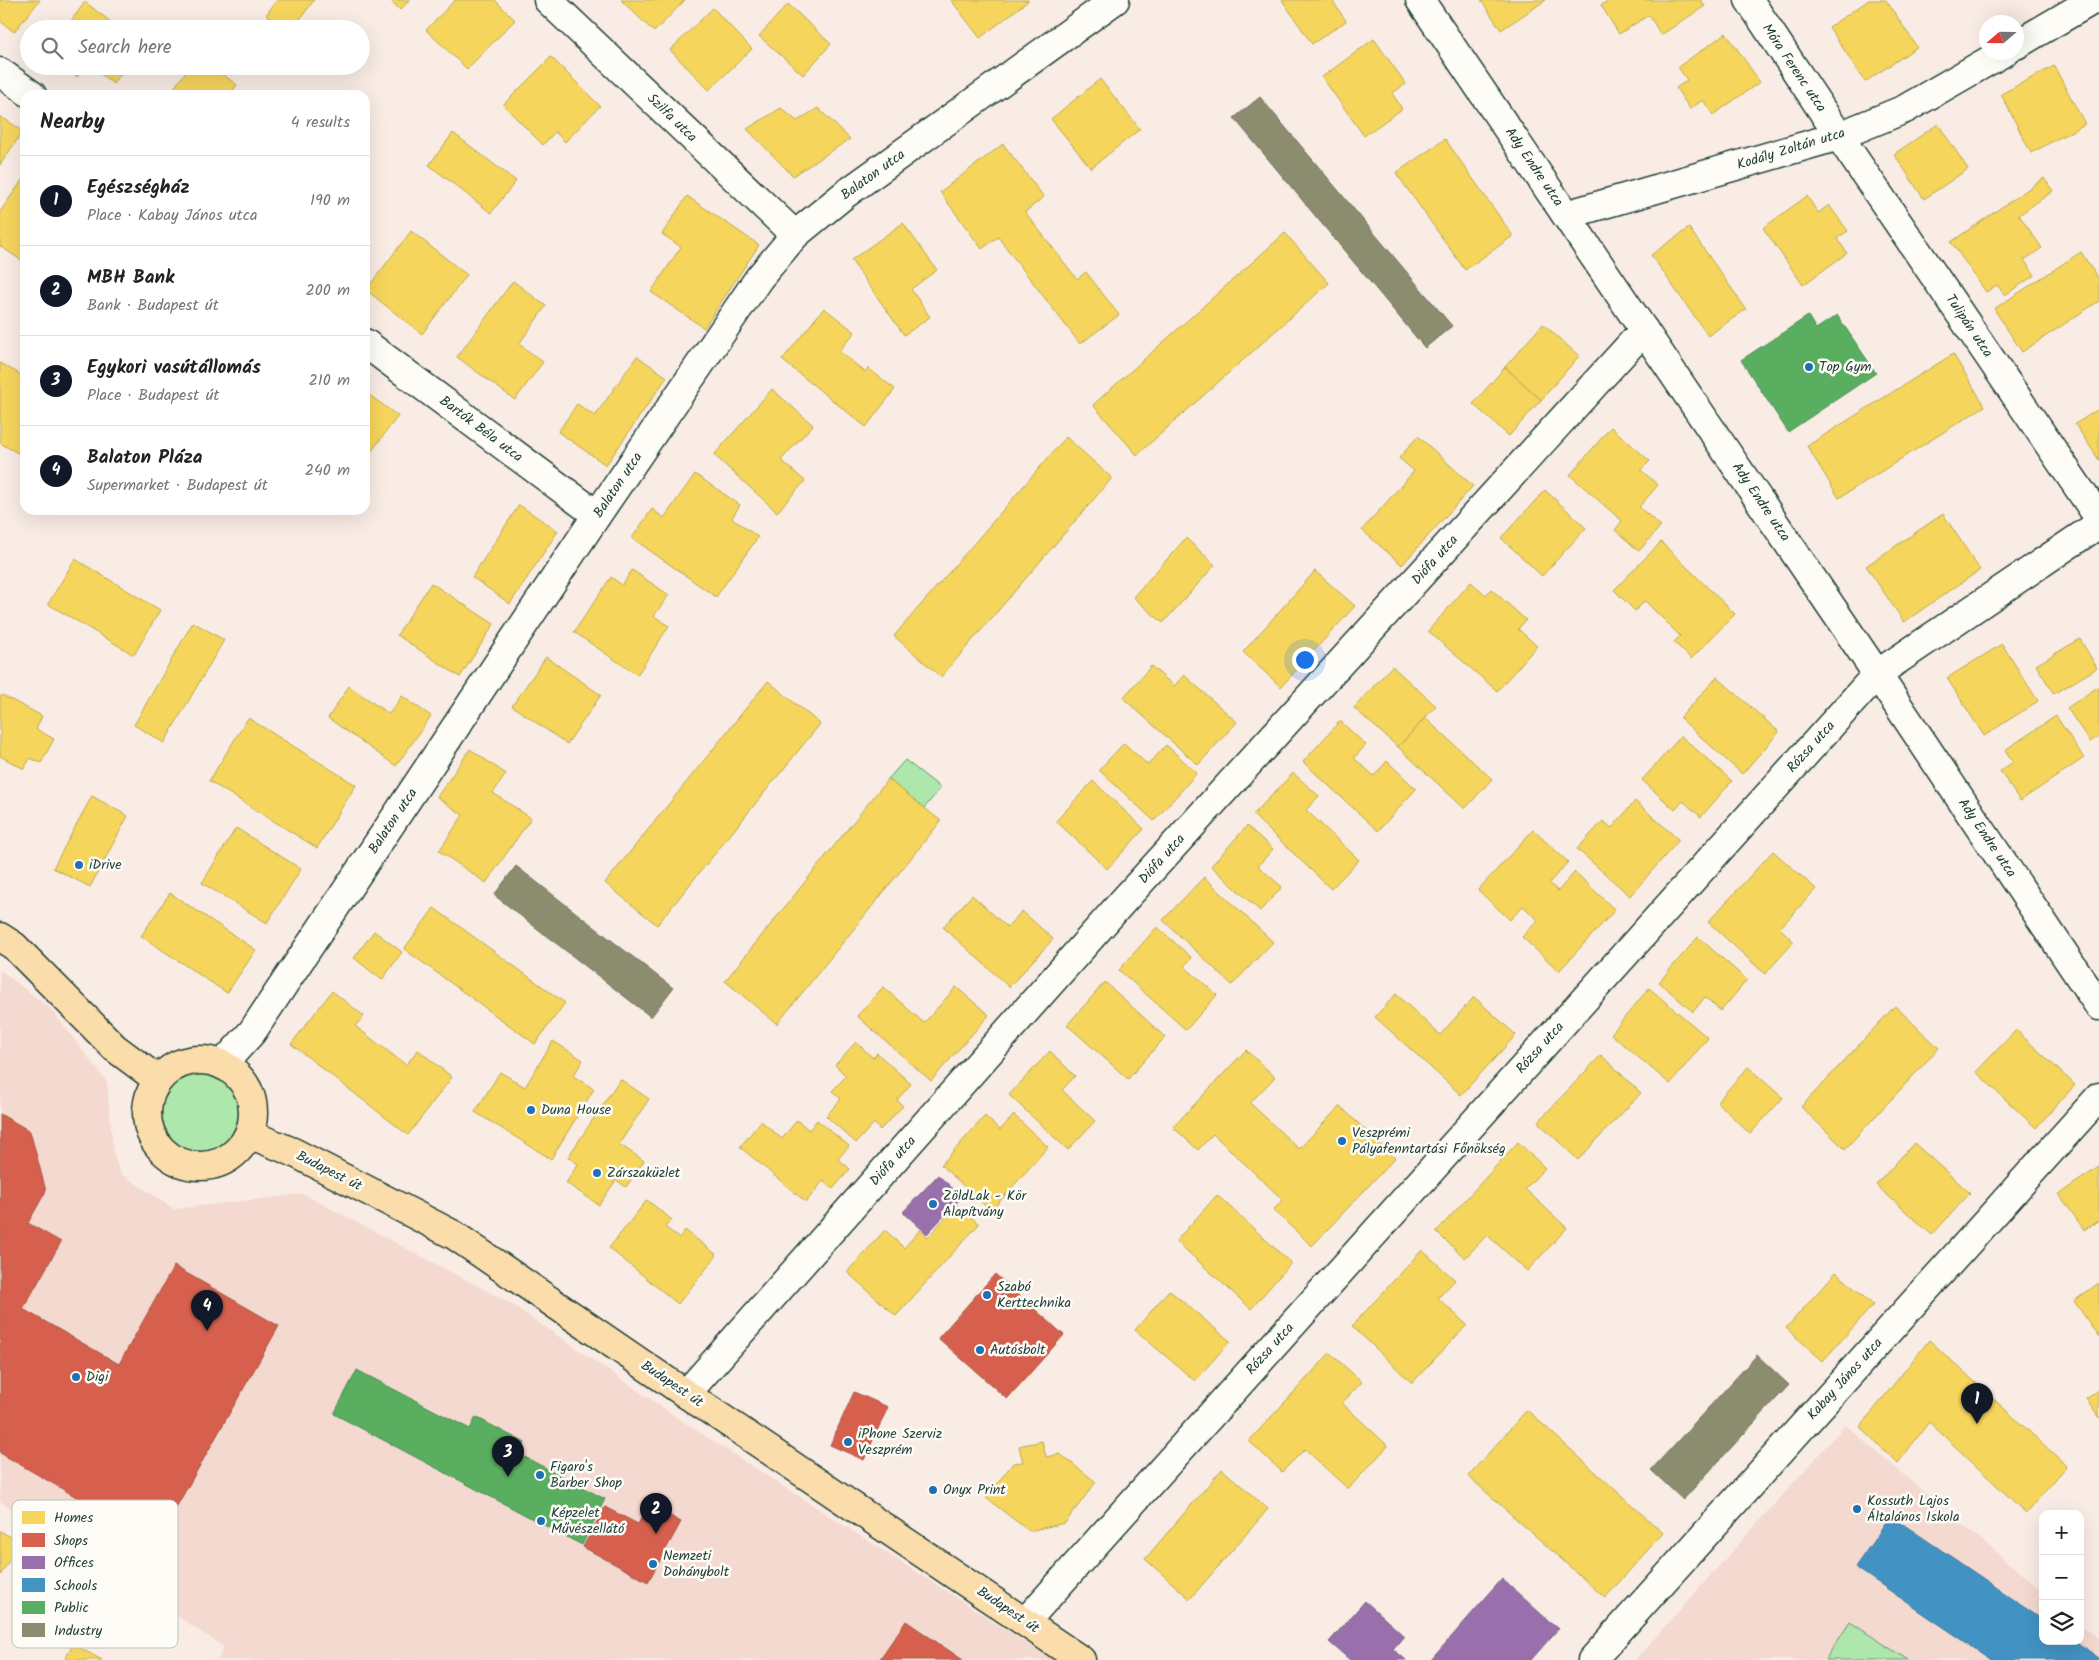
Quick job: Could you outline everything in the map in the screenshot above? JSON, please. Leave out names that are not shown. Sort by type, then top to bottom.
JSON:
[{"type":"main road","points":[[0,937],[14,946],[115,1048],[158,1080]]},
{"type":"main road","points":[[206,1060],[222,1065],[236,1074],[246,1087],[252,1102],[253,1118],[249,1134],[237,1152],[218,1163],[196,1167],[175,1161],[160,1149],[151,1133],[146,1115],[149,1096],[158,1080],[172,1068],[188,1061],[206,1060]]},
{"type":"main road","name":"Budapest út","points":[[249,1134],[293,1152],[454,1235],[1081,1660]]},
{"type":"street","name":"Szilfa utca","points":[[548,0],[795,235]]},
{"type":"street","name":"Balaton utca","points":[[222,1065],[252,1032],[759,278],[795,235],[844,195],[1115,0]]},
{"type":"street","name":"Ady Endre utca","points":[[1420,0],[1877,674],[2099,1006]]},
{"type":"street","name":"Móra Ferenc utca","points":[[1749,0],[1839,136]]},
{"type":"street","points":[[2024,41],[2093,0]]},
{"type":"street","name":"Kodály Zoltán utca","points":[[1566,215],[1839,136],[1905,109],[1990,60]]},
{"type":"street","points":[[0,72],[25,90]]},
{"type":"street","name":"Tulipán utca","points":[[1839,136],[2099,518]]},
{"type":"street","name":"Diófa utca","points":[[686,1394],[1124,900],[1644,330]]},
{"type":"street","name":"Bartók Béla utca","points":[[370,347],[598,515]]},
{"type":"street","name":"Rózsa utca","points":[[1025,1622],[1877,674],[2099,524]]},
{"type":"street","name":"Kabay János utca","points":[[1592,1660],[2099,1097]]},
{"type":"shaded area","points":[[0,970],[51,1009],[107,1082],[113,1152],[120,1173],[174,1209],[303,1194],[510,1303],[682,1421],[1053,1660],[218,1660],[224,1647],[178,1617],[178,1500],[12,1500],[12,1509],[0,1501]]},
{"type":"shaded area","name":"Kossuth Lajos Általános Iskola","points":[[1845,1425],[2039,1589],[2039,1645],[2084,1645],[2084,1627],[2099,1640],[2099,1660],[1635,1660]]},
{"type":"green space","points":[[905,760],[941,788],[924,808],[888,779]]},
{"type":"green space","points":[[200,1060],[220,1064],[237,1076],[249,1093],[253,1113],[249,1133],[237,1150],[220,1162],[200,1166],[180,1162],[163,1150],[151,1133],[147,1113],[151,1093],[163,1076],[180,1064]]},
{"type":"green space","points":[[1850,1622],[1908,1660],[1825,1660]]},
{"type":"building: Homes","points":[[0,0],[40,0],[24,20],[20,20],[20,25],[14,32],[0,21]]},
{"type":"building: Homes","points":[[277,0],[314,0],[300,20],[272,20],[266,15]]},
{"type":"building: Homes","points":[[390,0],[410,0],[400,10]]},
{"type":"building: Homes","points":[[455,0],[495,0],[515,20],[467,69],[426,30]]},
{"type":"building: Homes","points":[[621,0],[685,0],[654,32]]},
{"type":"building: Homes","points":[[951,0],[1028,0],[1028,1],[980,38]]},
{"type":"building: Homes","points":[[1282,0],[1332,0],[1346,21],[1312,44]]},
{"type":"building: Homes","points":[[1481,0],[1546,0],[1501,30]]},
{"type":"building: Homes","points":[[1610,0],[1701,0],[1705,6],[1661,35],[1649,15],[1619,34],[1601,5]]},
{"type":"building: Homes","points":[[1869,0],[1886,0],[1917,47],[1865,82],[1829,27]]},
{"type":"building: Homes","points":[[85,2],[108,20],[72,20]]},
{"type":"building: Homes","points":[[788,4],[831,44],[803,75],[759,36]]},
{"type":"building: Homes","points":[[713,8],[752,49],[709,90],[670,50]]},
{"type":"building: Homes","points":[[1726,33],[1760,82],[1713,115],[1703,100],[1690,109],[1676,88],[1687,80],[1678,67]]},
{"type":"building: Homes","points":[[1374,39],[1406,84],[1392,93],[1402,109],[1364,136],[1322,77]]},
{"type":"building: Homes","points":[[551,57],[600,106],[565,142],[555,132],[543,145],[503,105]]},
{"type":"building: Homes","points":[[2054,66],[2085,124],[2031,153],[2001,94]]},
{"type":"building: Homes","points":[[102,75],[120,75],[113,84]]},
{"type":"building: Homes","points":[[183,75],[224,75],[237,85],[233,90],[173,90]]},
{"type":"building: Homes","points":[[1100,79],[1140,129],[1091,168],[1051,119]]},
{"type":"building: Homes","points":[[781,108],[797,121],[818,108],[850,139],[793,176],[747,129]]},
{"type":"building: Homes","points":[[0,116],[20,129],[20,135],[0,165]]},
{"type":"building: Homes","points":[[1938,124],[1968,169],[1924,199],[1894,154]]},
{"type":"building: Homes","points":[[453,133],[516,181],[491,213],[429,165]]},
{"type":"building: Homes","points":[[1445,139],[1513,236],[1465,270],[1396,173]]},
{"type":"building: Homes","points":[[1003,144],[1044,197],[1025,212],[1077,279],[1086,272],[1119,315],[1080,344],[998,237],[982,249],[940,192]]},
{"type":"building: Homes","points":[[2044,178],[2053,191],[2019,215],[2042,248],[2024,260],[2035,275],[2005,295],[1997,285],[1986,292],[1951,242]]},
{"type":"building: Homes","points":[[20,183],[20,259],[0,246],[0,212]]},
{"type":"building: Homes","points":[[687,196],[759,245],[704,328],[651,292],[681,247],[662,234]]},
{"type":"building: Homes","points":[[1807,196],[1818,213],[1829,205],[1848,231],[1837,238],[1847,253],[1803,285],[1763,228]]},
{"type":"building: Homes","points":[[903,223],[937,270],[911,289],[930,317],[904,335],[851,260]]},
{"type":"building: Homes","points":[[1689,228],[1746,309],[1708,336],[1651,255]]},
{"type":"building: Homes","points":[[411,231],[467,275],[422,334],[370,293],[370,285]]},
{"type":"building: Homes","points":[[1285,233],[1329,283],[1137,455],[1093,405]]},
{"type":"building: Homes","points":[[2081,252],[2099,280],[2099,301],[2022,352],[1994,309]]},
{"type":"building: Homes","points":[[513,281],[546,306],[519,344],[543,362],[515,400],[457,357]]},
{"type":"building: Homes","points":[[824,308],[855,332],[839,351],[865,372],[868,368],[895,389],[866,427],[782,360]]},
{"type":"building: Homes","points":[[1543,324],[1579,356],[1541,400],[1505,367]]},
{"type":"building: Homes","points":[[1953,354],[1985,406],[1839,498],[1807,446]]},
{"type":"building: Homes","points":[[637,356],[667,377],[606,465],[558,432],[577,404],[595,416]]},
{"type":"building: Homes","points":[[0,363],[20,374],[20,454],[0,443]]},
{"type":"building: Homes","points":[[1505,367],[1541,400],[1509,436],[1473,404]]},
{"type":"building: Homes","points":[[772,389],[813,425],[781,460],[805,481],[777,512],[714,455]]},
{"type":"building: Homes","points":[[370,396],[398,416],[370,453]]},
{"type":"building: Homes","points":[[2099,409],[2099,460],[2075,424]]},
{"type":"building: Homes","points":[[1611,427],[1650,461],[1641,470],[1658,485],[1639,507],[1661,526],[1639,551],[1615,530],[1622,521],[1570,475]]},
{"type":"building: Homes","points":[[1418,436],[1473,486],[1402,565],[1362,530],[1414,471],[1399,458]]},
{"type":"building: Homes","points":[[1066,437],[1112,478],[941,677],[894,636]]},
{"type":"building: Homes","points":[[695,474],[740,505],[732,518],[758,537],[716,597],[632,538],[652,509],[664,518]]},
{"type":"building: Homes","points":[[1545,490],[1586,528],[1542,576],[1501,538]]},
{"type":"building: Homes","points":[[519,505],[558,531],[510,604],[472,577]]},
{"type":"building: Homes","points":[[1943,514],[1980,570],[1904,622],[1866,566]]},
{"type":"building: Homes","points":[[1186,538],[1215,565],[1163,623],[1133,597]]},
{"type":"building: Homes","points":[[1661,542],[1735,614],[1691,659],[1674,642],[1680,636],[1645,601],[1635,611],[1614,590]]},
{"type":"building: Homes","points":[[75,559],[160,610],[134,655],[48,604]]},
{"type":"building: Homes","points":[[632,570],[669,595],[654,616],[669,626],[637,675],[574,632],[611,577],[622,585]]},
{"type":"building: Homes","points":[[1315,571],[1355,606],[1281,687],[1243,652]]},
{"type":"building: Homes","points":[[1471,582],[1486,595],[1491,589],[1526,620],[1518,629],[1537,646],[1497,691],[1428,631]]},
{"type":"building: Homes","points":[[431,583],[494,624],[460,677],[397,635]]},
{"type":"building: Homes","points":[[193,622],[224,640],[164,743],[134,725]]},
{"type":"building: Homes","points":[[2080,639],[2097,668],[2054,694],[2036,665]]},
{"type":"building: Homes","points":[[2002,644],[2038,701],[1984,736],[1947,678]]},
{"type":"building: Homes","points":[[546,657],[601,695],[567,744],[512,706]]},
{"type":"building: Homes","points":[[1151,666],[1174,686],[1184,675],[1237,722],[1198,765],[1123,698]]},
{"type":"building: Homes","points":[[1392,666],[1436,706],[1398,747],[1354,708]]},
{"type":"building: Homes","points":[[1717,677],[1779,732],[1742,774],[1680,718]]},
{"type":"building: Homes","points":[[768,681],[820,724],[657,925],[605,883]]},
{"type":"building: Homes","points":[[349,686],[389,714],[402,696],[431,716],[396,766],[328,718]]},
{"type":"building: Homes","points":[[2099,686],[2099,736],[2090,742],[2067,708]]},
{"type":"building: Homes","points":[[2,695],[42,716],[36,729],[54,739],[41,763],[30,758],[24,769],[0,756],[0,698]]},
{"type":"building: Homes","points":[[2056,716],[2084,758],[2020,801],[2000,771],[2013,762],[2005,750]]},
{"type":"building: Homes","points":[[248,718],[356,785],[317,848],[209,781]]},
{"type":"building: Homes","points":[[1425,718],[1492,779],[1465,809],[1398,747]]},
{"type":"building: Homes","points":[[1340,721],[1366,745],[1354,758],[1374,776],[1387,761],[1416,789],[1378,831],[1303,762]]},
{"type":"building: Homes","points":[[1681,736],[1732,781],[1701,817],[1683,801],[1675,810],[1642,780]]},
{"type":"building: Homes","points":[[1124,743],[1148,765],[1166,745],[1197,773],[1154,821],[1099,770]]},
{"type":"building: Homes","points":[[470,749],[506,774],[493,793],[531,818],[486,883],[439,851],[463,815],[437,797]]},
{"type":"building: Homes","points":[[1293,773],[1319,796],[1306,810],[1359,860],[1331,889],[1253,815]]},
{"type":"building: Homes","points":[[888,779],[941,821],[777,1024],[725,981]]},
{"type":"building: Homes","points":[[1093,781],[1144,829],[1107,869],[1056,821]]},
{"type":"building: Homes","points":[[92,796],[128,816],[90,887],[53,868]]},
{"type":"building: Homes","points":[[1635,801],[1679,840],[1630,896],[1577,849],[1603,821],[1612,828]]},
{"type":"building: Homes","points":[[1247,826],[1273,849],[1258,866],[1282,887],[1260,911],[1211,866]]},
{"type":"building: Homes","points":[[236,828],[301,869],[267,923],[202,883]]},
{"type":"building: Homes","points":[[1533,830],[1568,862],[1549,883],[1558,891],[1575,872],[1615,910],[1559,971],[1522,937],[1538,920],[1523,906],[1510,920],[1478,890]]},
{"type":"building: Homes","points":[[1773,851],[1816,889],[1780,928],[1794,942],[1765,974],[1708,922]]},
{"type":"building: Homes","points":[[1204,877],[1273,942],[1232,985],[1163,920]]},
{"type":"building: Homes","points":[[170,893],[256,950],[227,993],[141,936]]},
{"type":"building: Homes","points":[[972,895],[1007,927],[1022,911],[1053,939],[1009,987],[943,927]]},
{"type":"building: Homes","points":[[434,908],[565,1003],[535,1044],[404,949]]},
{"type":"building: Homes","points":[[1157,927],[1192,958],[1184,966],[1217,995],[1186,1030],[1119,970]]},
{"type":"building: Homes","points":[[374,931],[402,952],[382,980],[354,958]]},
{"type":"building: Homes","points":[[1698,937],[1747,980],[1721,1011],[1705,997],[1693,1012],[1659,982]]},
{"type":"building: Homes","points":[[1105,982],[1165,1037],[1128,1079],[1067,1025]]},
{"type":"building: Homes","points":[[883,987],[924,1023],[956,987],[989,1015],[931,1081],[857,1016]]},
{"type":"building: Homes","points":[[1649,988],[1708,1038],[1670,1084],[1611,1034]]},
{"type":"building: Homes","points":[[332,991],[364,1016],[355,1026],[406,1065],[418,1050],[452,1077],[408,1135],[291,1044]]},
{"type":"building: Homes","points":[[1396,994],[1440,1035],[1474,997],[1516,1035],[1461,1095],[1375,1017]]},
{"type":"building: Homes","points":[[1895,1006],[1939,1048],[1845,1149],[1801,1107]]},
{"type":"building: Homes","points":[[2016,1030],[2075,1085],[2036,1128],[1976,1072]]},
{"type":"building: Homes","points":[[553,1041],[583,1060],[573,1076],[594,1089],[551,1159],[475,1112],[500,1072],[525,1087]]},
{"type":"building: Homes","points":[[856,1042],[873,1058],[877,1053],[911,1084],[897,1100],[903,1106],[880,1130],[874,1123],[856,1143],[826,1116],[841,1099],[832,1091],[846,1076],[835,1065]]},
{"type":"building: Homes","name":"Veszprémi Pályafenntartási Főnökség","points":[[1246,1050],[1275,1077],[1250,1103],[1299,1149],[1340,1106],[1395,1158],[1312,1246],[1273,1210],[1283,1200],[1213,1134],[1198,1150],[1173,1127]]},
{"type":"building: Homes","points":[[1050,1051],[1075,1076],[1062,1090],[1095,1121],[1068,1150],[1009,1095]]},
{"type":"building: Homes","points":[[1601,1055],[1641,1093],[1578,1160],[1538,1122]]},
{"type":"building: Homes","points":[[1748,1067],[1783,1098],[1750,1134],[1717,1102]]},
{"type":"building: Homes","points":[[620,1079],[649,1099],[619,1144],[644,1161],[626,1187],[616,1180],[599,1205],[566,1183],[578,1164],[568,1157]]},
{"type":"building: Homes","points":[[1014,1115],[1048,1147],[991,1211],[941,1165],[985,1116],[1000,1130]]},
{"type":"building: Homes","points":[[797,1120],[809,1130],[817,1120],[849,1146],[838,1159],[850,1169],[833,1189],[823,1181],[806,1202],[740,1147],[761,1121],[782,1139]]},
{"type":"building: Homes","points":[[1518,1142],[1545,1168],[1525,1189],[1567,1228],[1527,1271],[1487,1235],[1465,1258],[1436,1232]]},
{"type":"building: Homes","points":[[1914,1143],[1970,1193],[1932,1235],[1876,1185]]},
{"type":"building: Homes","points":[[2099,1167],[2099,1220],[2084,1230],[2059,1194]]},
{"type":"building: Homes","points":[[1217,1195],[1291,1263],[1251,1309],[1176,1241]]},
{"type":"building: Homes","points":[[647,1200],[672,1220],[665,1227],[679,1238],[685,1230],[717,1255],[678,1304],[609,1248]]},
{"type":"building: Homes","points":[[957,1205],[979,1224],[896,1316],[847,1272],[885,1230],[904,1248],[920,1230],[928,1237]]},
{"type":"building: Homes","points":[[1422,1250],[1455,1280],[1438,1298],[1467,1325],[1412,1383],[1352,1326]]},
{"type":"building: Homes","points":[[1836,1272],[1873,1305],[1823,1361],[1786,1328]]},
{"type":"building: Homes","points":[[2099,1283],[2099,1337],[2074,1301]]},
{"type":"building: Homes","points":[[1169,1290],[1230,1341],[1195,1381],[1135,1330]]},
{"type":"building: Homes","points":[[1929,1340],[2067,1466],[2026,1513],[1929,1422],[1898,1463],[1860,1427]]},
{"type":"building: Homes","points":[[1330,1353],[1362,1382],[1342,1403],[1388,1446],[1348,1489],[1305,1449],[1282,1472],[1249,1441]]},
{"type":"building: Homes","points":[[2099,1390],[2099,1418],[2086,1399]]},
{"type":"building: Homes","points":[[1527,1410],[1663,1533],[1605,1598],[1468,1476]]},
{"type":"building: Homes","points":[[1042,1441],[1046,1457],[1060,1454],[1096,1482],[1065,1523],[1029,1531],[986,1498],[1013,1463],[1023,1462],[1019,1446]]},
{"type":"building: Homes","points":[[1222,1469],[1268,1509],[1190,1599],[1145,1559]]},
{"type":"building: Homes","points":[[0,1531],[12,1538],[12,1556],[0,1576]]},
{"type":"building: Homes","points":[[71,1648],[80,1648],[102,1660],[65,1660]]},
{"type":"building: Shops","points":[[0,1114],[30,1131],[46,1191],[28,1223],[61,1242],[23,1309],[119,1364],[174,1266],[279,1326],[178,1504],[178,1500],[81,1500],[0,1453]]},
{"type":"building: Shops","points":[[995,1274],[1064,1335],[1007,1399],[938,1338]]},
{"type":"building: Shops","points":[[854,1392],[888,1407],[864,1460],[830,1445]]},
{"type":"building: Shops","points":[[649,1504],[681,1522],[648,1582],[583,1547],[605,1507],[638,1524]]},
{"type":"building: Shops","points":[[906,1621],[963,1660],[879,1660]]},
{"type":"building: Offices","name":"ZöldLak - Kör Alapítvány","points":[[938,1175],[962,1197],[927,1234],[903,1212]]},
{"type":"building: Offices","points":[[1502,1579],[1558,1629],[1531,1660],[1431,1660]]},
{"type":"building: Offices","points":[[1365,1601],[1404,1636],[1393,1649],[1406,1660],[1350,1660],[1329,1642]]},
{"type":"building: Schools","points":[[1891,1516],[2039,1616],[2039,1645],[2081,1645],[2099,1658],[2099,1660],[1992,1660],[1855,1567]]},
{"type":"building: Public","name":"Top Gym","points":[[1837,315],[1876,373],[1788,432],[1741,360],[1808,316],[1816,329]]},
{"type":"building: Public","points":[[357,1370],[470,1429],[476,1417],[525,1443],[519,1454],[605,1499],[582,1545],[334,1414]]},
{"type":"building: Industry","points":[[1260,97],[1452,326],[1425,348],[1234,118]]},
{"type":"building: Industry","points":[[516,866],[673,988],[651,1017],[494,895]]},
{"type":"building: Industry","points":[[1757,1355],[1789,1385],[1683,1500],[1651,1470]]},
{"type":"place","name":"Top Gym","points":[[1809,367]]},
{"type":"place","name":"iDrive","points":[[79,865]]},
{"type":"place","name":"Duna House","points":[[531,1110]]},
{"type":"place","name":"Veszprémi Pályafenntartási Főnökség","points":[[1342,1141]]},
{"type":"place","name":"Zárszaküzlet","points":[[597,1173]]},
{"type":"place","name":"ZöldLak - Kör Alapítvány","points":[[933,1204]]},
{"type":"place","name":"Szabó Kerttechnika","points":[[987,1295]]},
{"type":"place","name":"Balaton Pláza","points":[[207,1331]]},
{"type":"place","name":"Autósbolt","points":[[980,1350]]},
{"type":"place","name":"Digi","points":[[76,1377]]},
{"type":"place","name":"Egészségház","points":[[1977,1424]]},
{"type":"place","name":"iPhone Szerviz Veszprém","points":[[848,1442]]},
{"type":"place","name":"Figaro's Barber Shop","points":[[540,1475]]},
{"type":"place","name":"Egykori vasútállomás","points":[[508,1477]]},
{"type":"place","name":"Onyx Print","points":[[933,1490]]},
{"type":"place","name":"Kossuth Lajos Általános Iskola","points":[[1857,1509]]},
{"type":"place","name":"Képzelet Művészellátó","points":[[541,1521]]},
{"type":"place","name":"MBH Bank","points":[[656,1534]]},
{"type":"place","name":"Nemzeti Dohánybolt","points":[[653,1564]]}]
